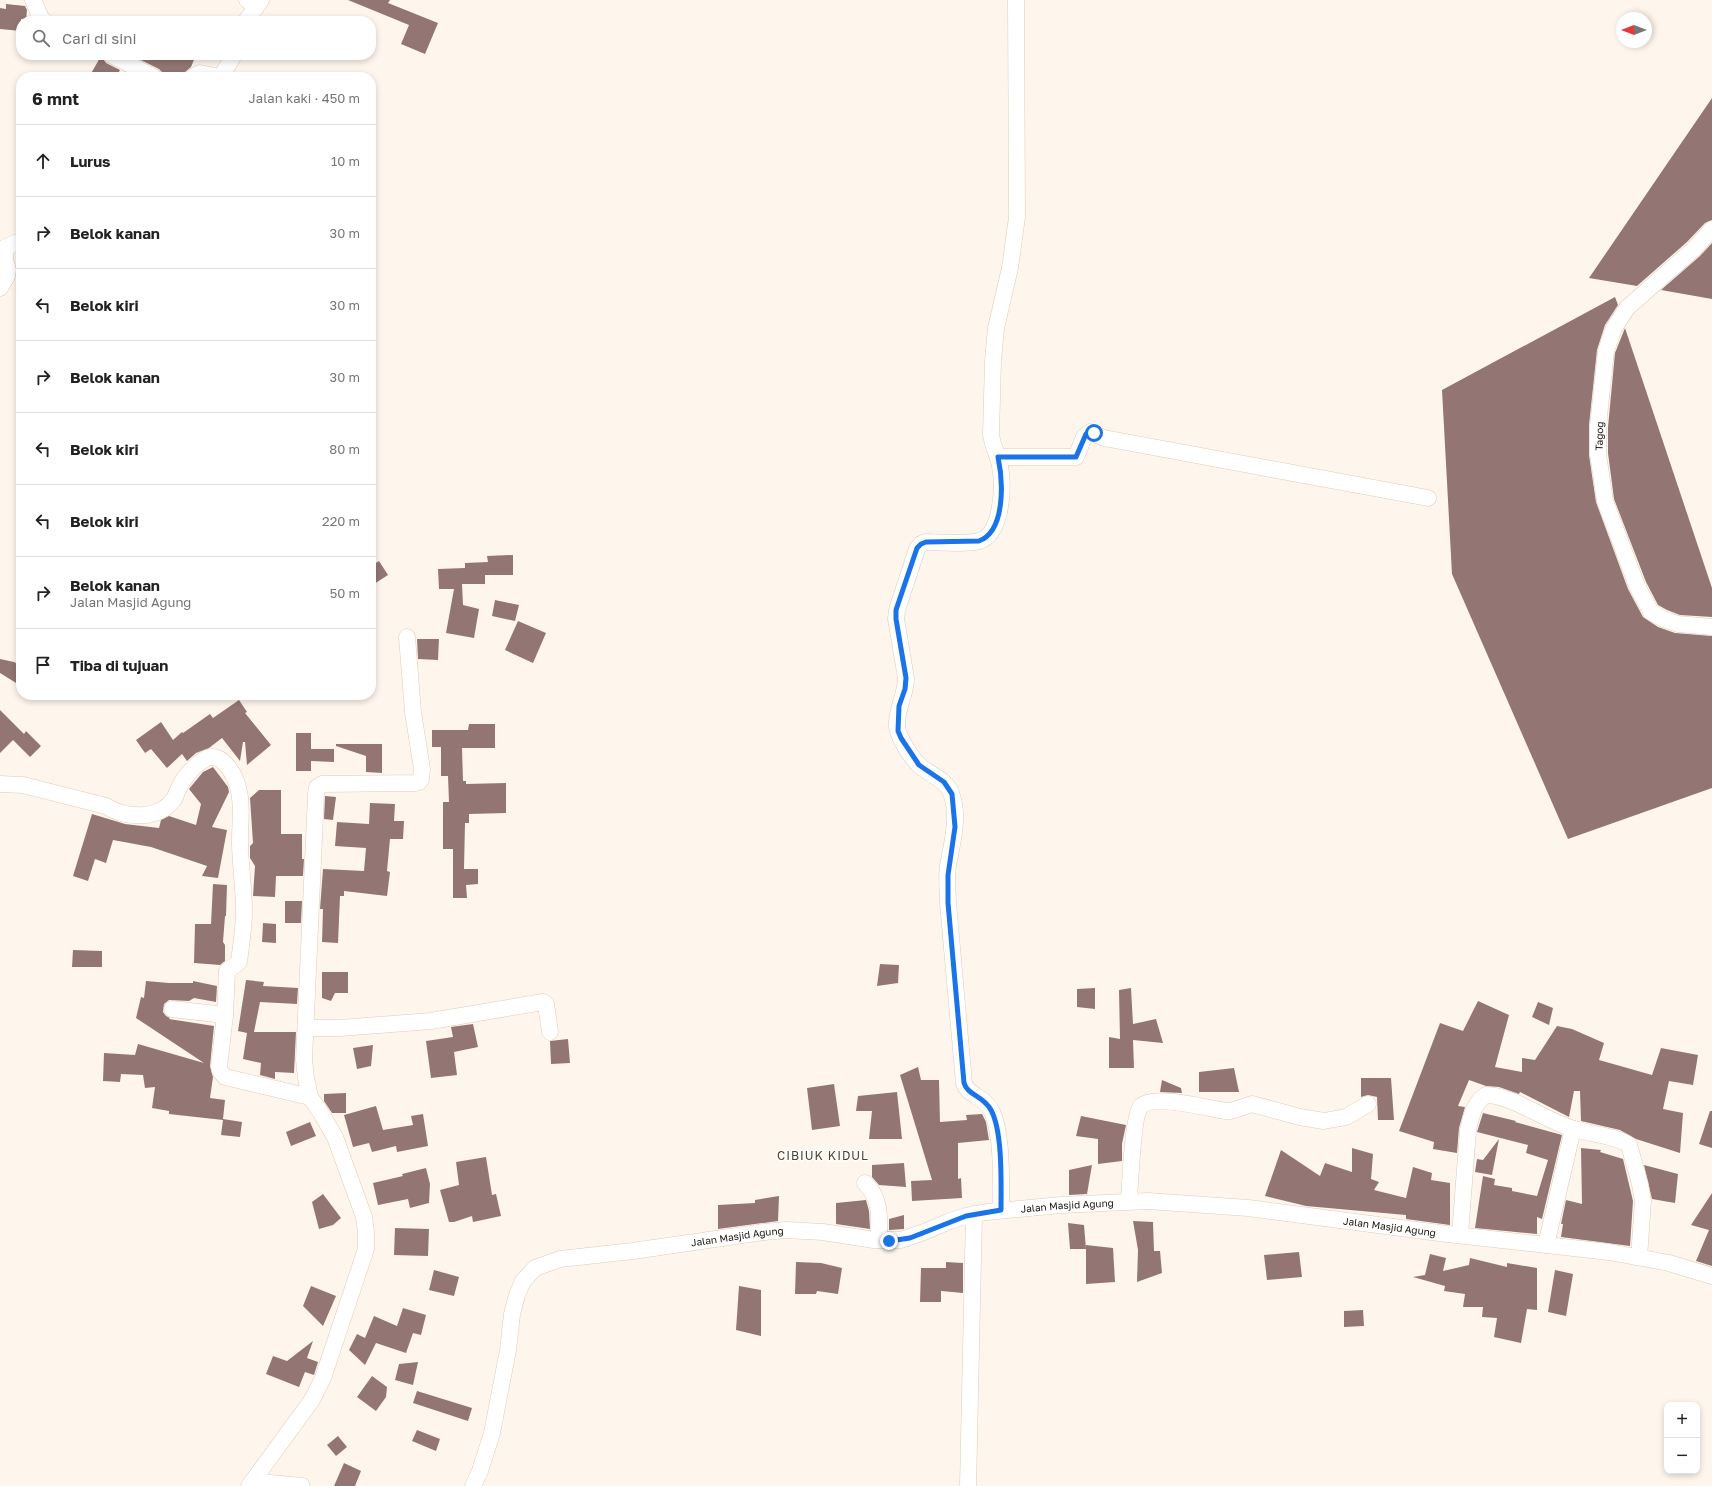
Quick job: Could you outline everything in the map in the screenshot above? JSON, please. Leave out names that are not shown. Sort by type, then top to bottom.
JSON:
[{"type":"street","points":[[34,0],[40,16]]},
{"type":"street","points":[[1001,1210],[1001,1176],[997,1128],[992,1112],[986,1102],[968,1091],[964,1083],[948,896],[948,870],[955,827],[952,794],[944,782],[919,765],[898,731],[899,706],[905,689],[906,678],[896,619],[899,601],[917,548],[921,544],[926,542],[984,540],[993,530],[997,521],[1001,474],[998,457],[992,442],[991,434],[994,346],[996,328],[1014,242],[1018,210],[1016,0]]},
{"type":"street","points":[[248,16],[255,2]]},
{"type":"street","points":[[121,60],[144,72]]},
{"type":"street","points":[[224,72],[231,60]]},
{"type":"street","name":"Tagog","points":[[1712,229],[1694,249],[1627,308],[1614,328],[1606,352],[1598,426],[1598,454],[1605,502],[1637,586],[1651,612],[1663,619],[1678,624],[1712,627]]},
{"type":"street","points":[[0,288],[7,276],[8,270],[5,260],[6,247],[16,243]]},
{"type":"street","points":[[998,457],[1076,457],[1084,437],[1090,432],[1104,438],[1428,498]]},
{"type":"street","points":[[251,1485],[312,1400],[320,1384],[352,1294],[366,1249],[364,1217],[335,1137],[322,1113],[310,1097],[304,1060],[313,838],[317,788],[322,784],[415,783],[419,782],[421,778],[422,769],[411,695],[407,637]]},
{"type":"street","points":[[0,784],[23,785],[106,806],[114,812],[139,816],[165,809],[175,798],[179,787],[196,766],[204,760],[212,757],[219,759],[232,771],[238,785],[240,800],[240,862],[244,911],[239,962],[227,971],[225,1015],[219,1066],[220,1071],[224,1077],[310,1097]]},
{"type":"street","points":[[306,1028],[340,1028],[431,1021],[543,1002],[546,1004],[550,1032]]},
{"type":"street","points":[[172,1008],[225,1015]]},
{"type":"street","points":[[1460,1235],[1468,1130],[1471,1115],[1481,1098],[1486,1095],[1492,1095],[1511,1101],[1553,1122],[1573,1129],[1615,1139],[1630,1145],[1642,1191],[1639,1257]]},
{"type":"street","points":[[1129,1200],[1134,1133],[1138,1111],[1140,1107],[1147,1103],[1184,1102],[1225,1111],[1231,1111],[1252,1104],[1324,1122],[1346,1117],[1368,1104]]},
{"type":"street","points":[[1546,1245],[1573,1129]]},
{"type":"street","points":[[865,1183],[875,1194],[877,1200],[879,1240]]},
{"type":"street","name":"Jalan Masjid Agung","points":[[473,1486],[480,1471],[492,1432],[508,1350],[512,1314],[522,1281],[535,1268],[560,1259],[633,1251],[786,1230],[823,1232],[879,1240],[901,1240],[910,1238],[950,1221],[974,1214],[1001,1210],[1129,1200],[1248,1208],[1608,1252],[1669,1263],[1712,1276]]},
{"type":"street","points":[[968,1486],[974,1214]]},
{"type":"street","points":[[251,1485],[260,1482],[302,1486]]},
{"type":"building","points":[[348,0],[390,0],[388,3],[438,23],[425,54],[401,44],[409,25]]},
{"type":"building","points":[[6,4],[25,6],[27,10],[26,16],[16,16],[16,31],[0,29],[0,8],[6,9]]},
{"type":"building","points":[[99,60],[104,60],[106,63],[120,70],[119,72],[92,72]]},
{"type":"building","points":[[141,60],[194,60],[191,67],[185,72],[162,72]]},
{"type":"building","points":[[1712,98],[1712,220],[1705,223],[1687,242],[1637,286],[1589,278]]},
{"type":"building","points":[[1712,243],[1712,299],[1661,290],[1700,256]]},
{"type":"building","points":[[1615,297],[1618,305],[1605,325],[1597,350],[1589,425],[1589,455],[1596,502],[1628,589],[1643,617],[1658,627],[1675,633],[1712,636],[1712,788],[1568,839],[1452,574],[1442,390]]},
{"type":"building","points":[[1625,328],[1712,588],[1712,617],[1680,615],[1658,605],[1646,582],[1614,499],[1608,453],[1608,427],[1615,353]]},
{"type":"building","points":[[513,555],[513,575],[485,575],[485,584],[462,584],[463,605],[479,609],[474,638],[446,633],[454,589],[439,589],[438,569],[465,568],[465,563],[488,562],[487,556]]},
{"type":"building","points":[[379,561],[388,575],[376,583],[376,563]]},
{"type":"building","points":[[495,600],[519,605],[515,621],[492,616]]},
{"type":"building","points":[[518,621],[546,633],[533,663],[505,650]]},
{"type":"building","points":[[417,639],[439,639],[438,660],[418,659]]},
{"type":"building","points":[[0,659],[16,663],[16,683],[0,673]]},
{"type":"building","points":[[239,700],[247,712],[245,713],[271,745],[247,765],[245,742],[243,742],[240,761],[222,738],[209,748],[196,753],[187,761],[182,754],[167,768],[151,749],[145,753],[136,740],[161,722],[173,740],[182,732],[183,733],[210,714],[213,718]]},
{"type":"building","points":[[0,710],[24,734],[26,731],[41,746],[30,757],[13,740],[0,753]]},
{"type":"building","points":[[469,724],[495,724],[495,748],[462,748],[463,781],[466,781],[466,784],[506,783],[506,813],[469,814],[469,823],[465,823],[464,869],[478,869],[478,884],[466,885],[467,898],[453,898],[453,849],[443,849],[443,802],[449,802],[448,776],[441,776],[441,747],[432,747],[432,730],[468,730]]},
{"type":"building","points":[[296,733],[311,733],[311,749],[334,749],[334,762],[311,761],[311,771],[296,771]]},
{"type":"building","points":[[336,744],[382,744],[382,773],[366,772],[366,756],[336,746]]},
{"type":"building","points":[[213,767],[228,787],[229,792],[212,827],[227,830],[218,878],[202,876],[207,866],[151,847],[113,840],[106,863],[95,859],[88,881],[73,876],[92,814],[125,824],[159,828],[161,820],[169,816],[196,825],[201,804],[189,789],[203,772]]},
{"type":"building","points":[[259,790],[281,790],[281,834],[302,834],[302,859],[304,859],[303,876],[276,876],[275,897],[253,896],[255,866],[250,858],[250,846],[253,843],[250,798]]},
{"type":"building","points":[[325,796],[336,797],[333,820],[324,819]]},
{"type":"building","points":[[370,803],[395,804],[394,821],[404,821],[403,839],[390,839],[387,871],[390,872],[387,896],[344,891],[344,896],[340,896],[338,943],[322,942],[323,909],[320,909],[323,869],[364,871],[366,848],[335,846],[337,822],[369,824]]},
{"type":"building","points":[[213,884],[227,885],[223,942],[225,945],[225,961],[220,965],[194,963],[195,924],[211,924]]},
{"type":"building","points":[[285,901],[302,901],[301,923],[285,923]]},
{"type":"building","points":[[263,923],[276,924],[276,943],[262,942]]},
{"type":"building","points":[[73,950],[102,951],[102,967],[72,967]]},
{"type":"building","points":[[880,964],[899,965],[898,983],[877,986]]},
{"type":"building","points":[[322,972],[348,972],[348,993],[335,993],[331,1001],[322,998]]},
{"type":"building","points":[[246,980],[264,982],[263,986],[298,988],[297,1004],[260,1002],[254,1032],[296,1032],[294,1073],[275,1072],[275,1079],[260,1075],[261,1063],[243,1059],[247,1033],[238,1031]]},
{"type":"building","points":[[146,981],[193,983],[193,981],[217,986],[216,1002],[194,998],[189,1001],[169,1000],[164,1004],[163,1012],[170,1018],[169,1019],[214,1026],[210,1066],[213,1077],[210,1098],[225,1100],[223,1119],[242,1122],[240,1137],[221,1135],[223,1120],[169,1114],[169,1111],[152,1108],[155,1087],[145,1088],[143,1075],[121,1074],[120,1082],[103,1081],[104,1053],[135,1055],[138,1044],[204,1063],[136,1018],[141,997],[144,998]]},
{"type":"building","points":[[1095,988],[1095,1009],[1077,1007],[1077,989]]},
{"type":"building","points":[[1131,988],[1133,1024],[1156,1019],[1163,1043],[1133,1040],[1134,1068],[1109,1068],[1109,1037],[1120,1039],[1119,990]]},
{"type":"building","points":[[1478,1001],[1509,1015],[1495,1067],[1522,1072],[1522,1058],[1535,1060],[1557,1026],[1572,1029],[1604,1043],[1599,1060],[1652,1075],[1661,1048],[1698,1055],[1693,1085],[1669,1081],[1663,1109],[1683,1113],[1680,1153],[1636,1139],[1620,1130],[1581,1121],[1580,1091],[1574,1091],[1569,1117],[1520,1092],[1519,1094],[1499,1087],[1486,1086],[1469,1080],[1458,1106],[1465,1107],[1459,1128],[1457,1153],[1433,1149],[1434,1142],[1399,1131],[1440,1023],[1463,1031]]},
{"type":"building","points":[[1538,1002],[1553,1008],[1549,1025],[1532,1017]]},
{"type":"building","points":[[473,1024],[478,1047],[454,1052],[457,1075],[431,1078],[426,1041],[453,1037],[451,1027]]},
{"type":"building","points":[[568,1039],[570,1063],[551,1064],[550,1041]]},
{"type":"building","points":[[373,1045],[371,1066],[357,1069],[353,1048]]},
{"type":"building","points":[[918,1067],[921,1080],[939,1080],[940,1122],[967,1120],[966,1115],[982,1114],[986,1122],[989,1140],[958,1143],[958,1179],[961,1178],[962,1198],[912,1201],[911,1181],[932,1180],[900,1075]]},
{"type":"building","points":[[1234,1068],[1239,1092],[1199,1092],[1199,1072]]},
{"type":"building","points":[[1361,1078],[1391,1078],[1394,1120],[1378,1120],[1377,1097],[1368,1095],[1361,1097]]},
{"type":"building","points":[[1162,1080],[1181,1088],[1182,1093],[1160,1092]]},
{"type":"building","points":[[834,1084],[840,1126],[812,1130],[807,1088]]},
{"type":"building","points":[[897,1092],[902,1139],[869,1139],[872,1111],[856,1111],[858,1096]]},
{"type":"building","points":[[346,1093],[346,1113],[332,1113],[324,1101],[324,1094]]},
{"type":"building","points":[[376,1106],[383,1130],[413,1125],[411,1116],[423,1114],[428,1146],[397,1152],[396,1146],[372,1152],[369,1143],[353,1147],[344,1115]]},
{"type":"building","points":[[1710,1111],[1712,1111],[1712,1148],[1699,1144]]},
{"type":"building","points":[[1483,1113],[1562,1135],[1542,1219],[1537,1217],[1537,1234],[1475,1228],[1483,1176],[1495,1179],[1494,1185],[1512,1188],[1512,1191],[1537,1196],[1548,1160],[1526,1153],[1528,1145],[1477,1132]]},
{"type":"building","points":[[1081,1116],[1126,1125],[1122,1144],[1122,1161],[1098,1164],[1098,1139],[1076,1136]]},
{"type":"building","points":[[310,1122],[316,1136],[291,1146],[286,1132]]},
{"type":"building","points":[[1499,1139],[1492,1175],[1475,1172],[1477,1159],[1483,1160]]},
{"type":"building","points":[[1352,1148],[1373,1154],[1371,1179],[1379,1182],[1374,1190],[1406,1198],[1413,1167],[1432,1173],[1431,1180],[1450,1183],[1450,1225],[1406,1219],[1406,1215],[1306,1206],[1265,1196],[1281,1150],[1320,1176],[1325,1163],[1352,1172]]},
{"type":"building","points":[[1581,1148],[1601,1150],[1600,1152],[1623,1159],[1633,1201],[1630,1246],[1561,1237],[1563,1224],[1561,1224],[1566,1200],[1582,1204]]},
{"type":"building","points":[[486,1157],[492,1195],[496,1194],[501,1216],[473,1222],[472,1216],[454,1222],[449,1222],[440,1190],[459,1185],[456,1162]]},
{"type":"building","points":[[904,1163],[906,1187],[879,1185],[872,1177],[872,1165]]},
{"type":"building","points":[[1092,1165],[1087,1194],[1069,1195],[1069,1170]]},
{"type":"building","points":[[1644,1165],[1678,1174],[1675,1203],[1652,1199]]},
{"type":"building","points":[[426,1168],[430,1184],[429,1203],[410,1208],[408,1199],[378,1205],[373,1183],[403,1176],[402,1174]]},
{"type":"building","points":[[1712,1193],[1712,1266],[1696,1261],[1709,1230],[1691,1225]]},
{"type":"building","points":[[323,1194],[341,1218],[333,1225],[319,1229],[312,1202]]},
{"type":"building","points":[[779,1196],[778,1221],[718,1229],[718,1205],[755,1203],[755,1200]]},
{"type":"building","points":[[866,1200],[869,1211],[870,1229],[836,1224],[836,1203]]},
{"type":"building","points":[[904,1215],[904,1229],[889,1230],[889,1219]]},
{"type":"building","points":[[1133,1221],[1153,1222],[1154,1251],[1160,1251],[1162,1273],[1137,1282],[1138,1250]]},
{"type":"building","points":[[1068,1223],[1084,1225],[1086,1249],[1070,1249]]},
{"type":"building","points":[[395,1228],[429,1229],[428,1256],[394,1255]]},
{"type":"building","points":[[1086,1245],[1113,1248],[1115,1282],[1086,1284]]},
{"type":"building","points":[[1299,1252],[1302,1277],[1267,1280],[1264,1255]]},
{"type":"building","points":[[1430,1254],[1446,1258],[1443,1271],[1469,1265],[1470,1258],[1507,1267],[1507,1263],[1537,1268],[1537,1310],[1527,1309],[1521,1343],[1494,1337],[1497,1318],[1482,1317],[1483,1307],[1463,1307],[1465,1294],[1444,1291],[1445,1286],[1413,1277],[1425,1275]]},
{"type":"building","points":[[796,1262],[821,1263],[842,1268],[838,1294],[817,1291],[816,1294],[795,1294]]},
{"type":"building","points":[[946,1262],[963,1263],[963,1293],[941,1291],[941,1302],[920,1302],[921,1268],[946,1268]]},
{"type":"building","points":[[434,1270],[459,1277],[454,1296],[429,1290]]},
{"type":"building","points":[[1555,1270],[1573,1274],[1566,1316],[1548,1312]]},
{"type":"building","points":[[311,1286],[336,1296],[323,1326],[303,1306]]},
{"type":"building","points":[[739,1286],[761,1290],[761,1336],[736,1330]]},
{"type":"building","points":[[403,1308],[426,1315],[421,1335],[413,1333],[406,1353],[376,1343],[365,1365],[349,1350],[357,1334],[365,1338],[374,1316],[397,1326]]},
{"type":"building","points":[[1363,1310],[1364,1326],[1344,1327],[1344,1311]]},
{"type":"building","points":[[313,1341],[307,1358],[318,1362],[314,1375],[305,1372],[299,1387],[266,1374],[273,1356],[287,1361]]},
{"type":"building","points":[[418,1362],[413,1385],[395,1380],[399,1364]]},
{"type":"building","points":[[372,1376],[387,1387],[386,1397],[376,1411],[357,1397]]},
{"type":"building","points":[[417,1391],[472,1408],[468,1421],[413,1403]]},
{"type":"building","points":[[417,1430],[440,1439],[436,1451],[412,1441]]},
{"type":"building","points":[[338,1436],[347,1447],[336,1456],[327,1445]]},
{"type":"building","points":[[344,1463],[361,1471],[355,1486],[334,1486]]},
{"type":"district","name":"CIBIUK KIDUL","points":[[823,1156]]},
{"type":"route","points":[[889,1241],[910,1238],[966,1216],[1001,1210],[1001,1176],[997,1128],[992,1112],[986,1102],[968,1091],[965,1088],[964,1083],[948,903],[948,866],[955,827],[952,794],[944,782],[919,765],[898,731],[897,724],[899,706],[906,686],[906,678],[896,619],[896,610],[918,546],[923,542],[973,542],[984,540],[993,530],[997,521],[999,508],[1001,474],[998,457],[1076,457],[1086,434],[1090,432],[1094,433]]}]
